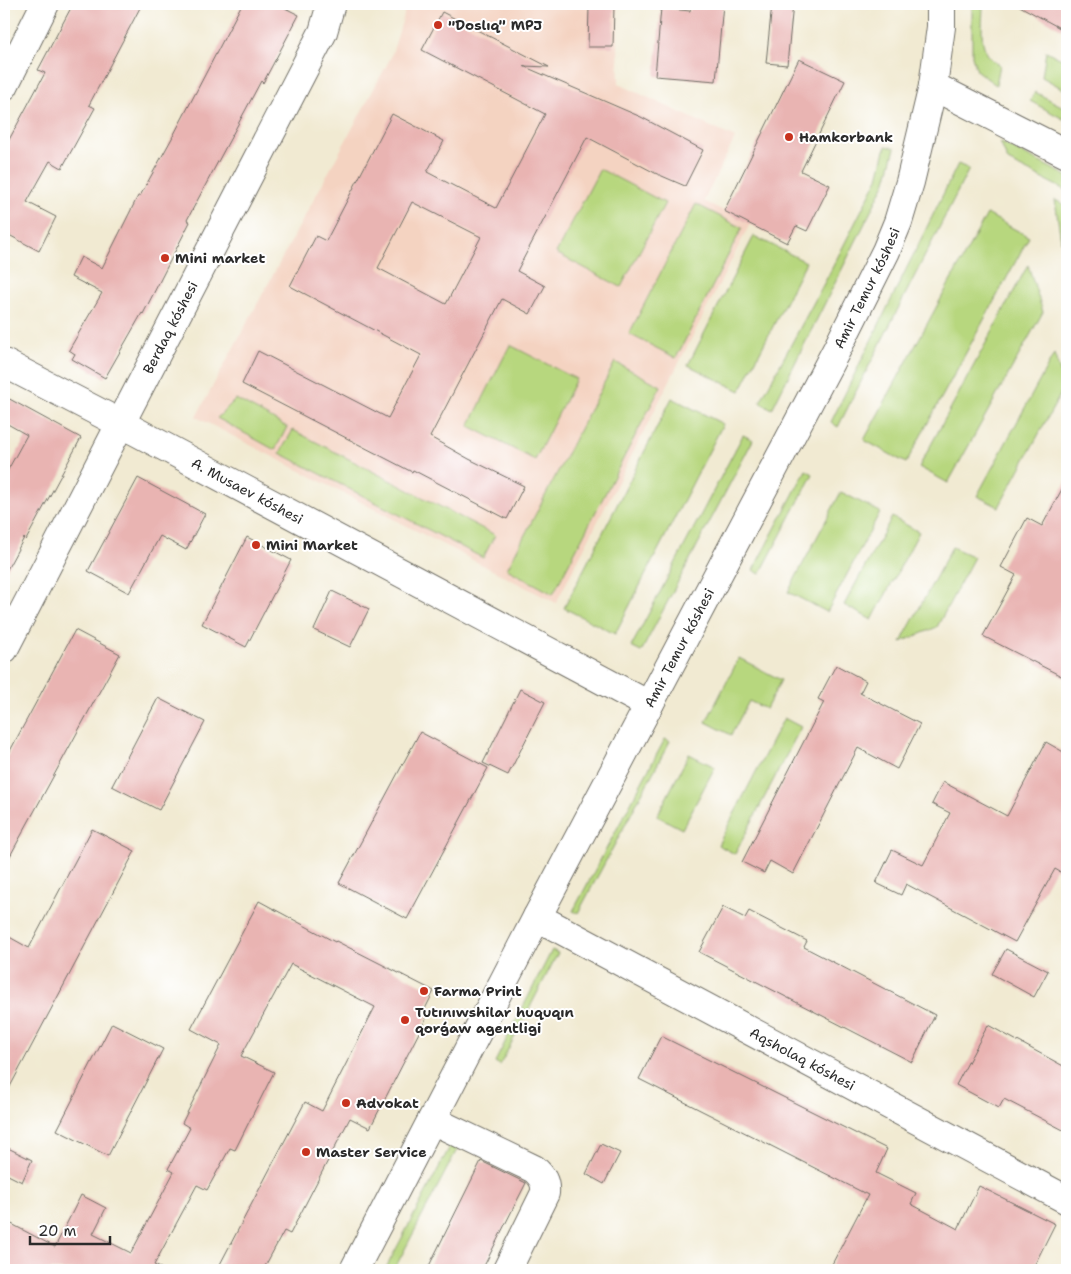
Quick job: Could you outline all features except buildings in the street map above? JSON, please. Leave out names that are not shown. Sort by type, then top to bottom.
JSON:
[{"type":"street","points":[[4,86],[45,4]]},
{"type":"street","name":"Berdaq kóshesi","points":[[4,649],[323,32],[331,4]]},
{"type":"street","name":"Amir Temur kóshesi","points":[[354,1270],[837,350],[886,251],[908,190],[934,86],[941,27],[941,4]]},
{"type":"street","points":[[934,86],[1067,154]]},
{"type":"street","name":"A. Musaev kóshesi","points":[[4,363],[649,705]]},
{"type":"street","name":"Aqsholaq kóshesi","points":[[538,917],[1067,1200]]},
{"type":"street","points":[[432,1120],[534,1169],[541,1175],[546,1184],[545,1193],[507,1270]]},
{"type":"shaded area","points":[[404,4],[617,4],[619,84],[735,138],[704,201],[750,224],[556,603],[196,417],[391,57],[404,15]]},
{"type":"green space","points":[[972,4],[983,4],[982,39],[987,54],[1000,65],[996,85],[977,71],[972,56]]},
{"type":"green space","points":[[1046,51],[1067,62],[1067,91],[1042,77]]},
{"type":"green space","points":[[1035,92],[1067,109],[1067,121],[1030,101]]},
{"type":"green space","points":[[1000,142],[1067,176],[1067,191],[1008,161]]},
{"type":"green space","points":[[886,146],[895,148],[886,181],[772,409],[760,402],[878,178]]},
{"type":"green space","points":[[958,164],[969,169],[838,427],[831,422]]},
{"type":"green space","points":[[600,169],[665,203],[621,287],[556,253]]},
{"type":"green space","points":[[1055,200],[1067,206],[1067,244],[1061,241]]},
{"type":"green space","points":[[696,204],[742,228],[676,358],[629,334]]},
{"type":"green space","points":[[987,214],[1029,237],[906,463],[864,440]]},
{"type":"green space","points":[[754,236],[806,262],[740,391],[688,365]]},
{"type":"green space","points":[[1028,265],[1043,312],[948,483],[919,467]]},
{"type":"green space","points":[[510,345],[576,379],[535,460],[469,426]]},
{"type":"green space","points":[[1054,354],[1065,386],[999,507],[977,496]]},
{"type":"green space","points":[[615,362],[661,386],[553,594],[507,569]]},
{"type":"green space","points":[[672,398],[723,424],[615,634],[564,608]]},
{"type":"green space","points":[[236,399],[287,427],[275,450],[217,418]]},
{"type":"green space","points":[[293,430],[495,535],[483,558],[280,453]]},
{"type":"green space","points":[[743,435],[753,440],[641,652],[631,647]]},
{"type":"green space","points":[[806,470],[813,474],[760,574],[753,570]]},
{"type":"green space","points":[[841,492],[880,512],[827,612],[788,592]]},
{"type":"green space","points":[[892,517],[919,532],[872,620],[844,605]]},
{"type":"green space","points":[[952,547],[974,557],[937,627],[901,642]]},
{"type":"green space","points":[[739,658],[781,680],[766,709],[749,701],[731,735],[706,722]]},
{"type":"green space","points":[[784,718],[801,727],[735,854],[718,845]]},
{"type":"green space","points":[[665,739],[670,741],[578,913],[573,911]]},
{"type":"green space","points":[[689,754],[715,767],[682,829],[657,816]]},
{"type":"green space","points":[[552,950],[558,953],[500,1065],[495,1062]]},
{"type":"green space","points":[[454,1139],[461,1142],[394,1270],[385,1270]]},
{"type":"place","name":"\"Doslıq\" MPJ","points":[[438,25]]},
{"type":"place","name":"Hamkorbank","points":[[789,137]]},
{"type":"place","name":"Mini market","points":[[165,258]]},
{"type":"place","name":"Mini Market","points":[[256,545]]},
{"type":"place","name":"Farma Print","points":[[424,991]]},
{"type":"place","name":"Tutınıwshilar huquqın qorǵaw agentligi","points":[[405,1020]]},
{"type":"place","name":"Advokat","points":[[346,1103]]},
{"type":"place","name":"Master Service","points":[[306,1152]]}]
